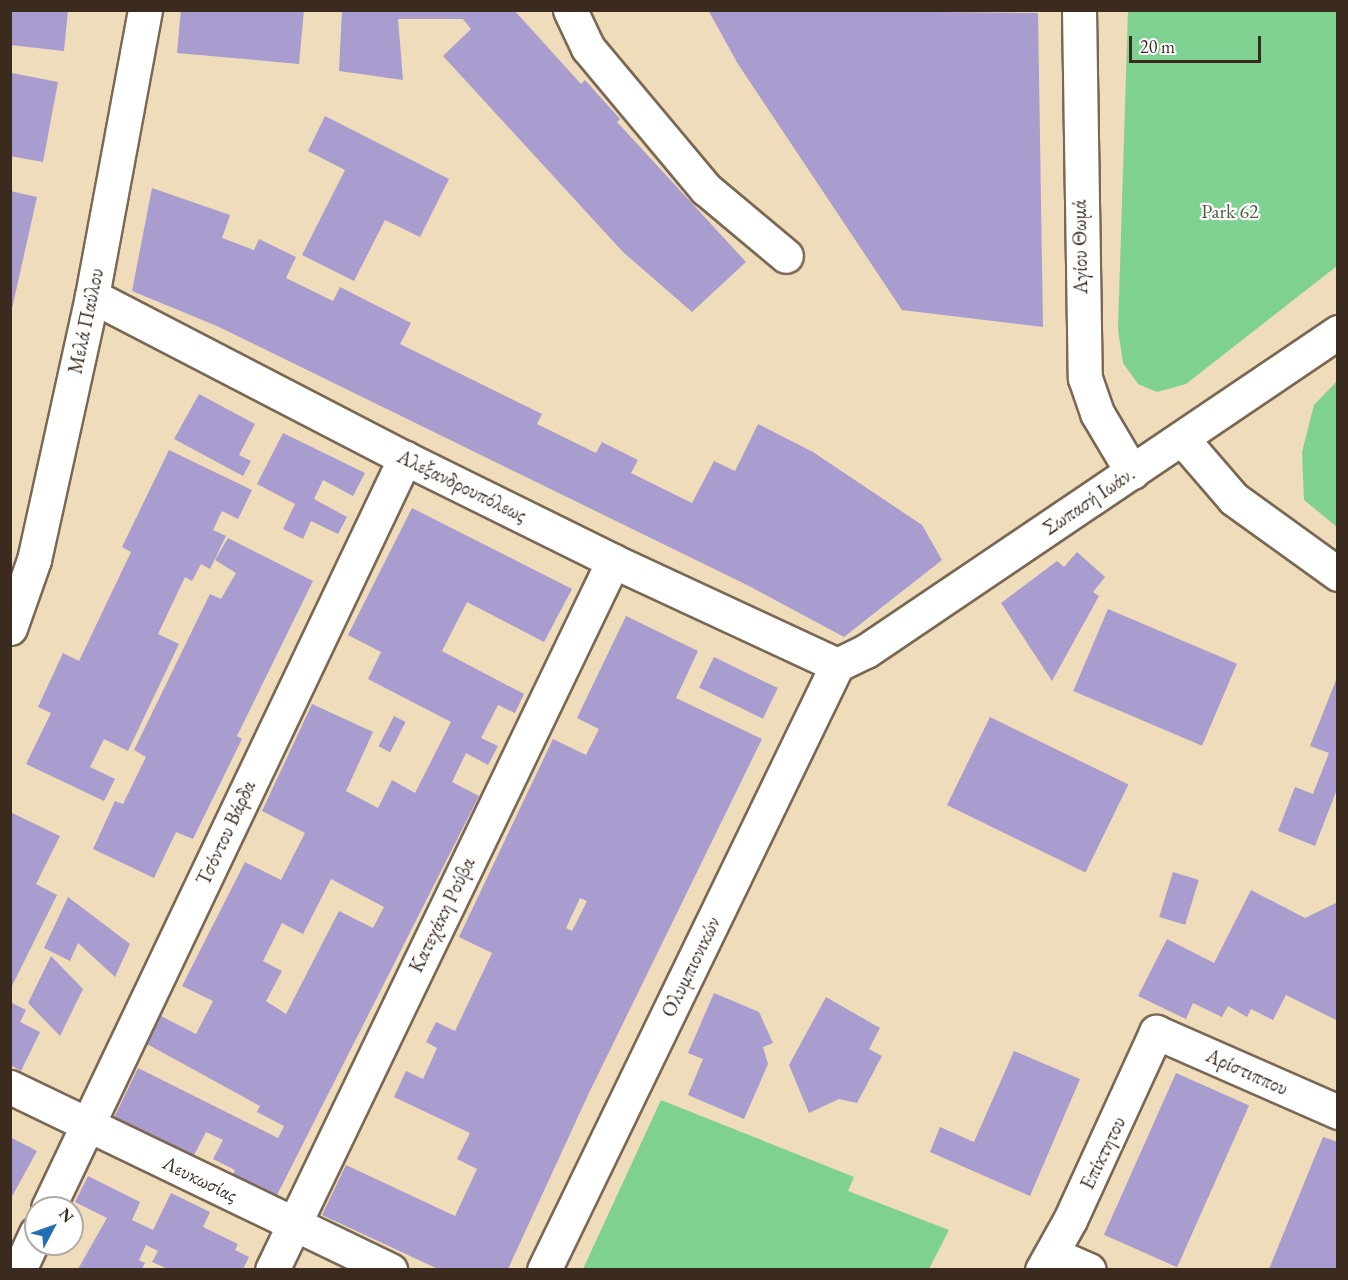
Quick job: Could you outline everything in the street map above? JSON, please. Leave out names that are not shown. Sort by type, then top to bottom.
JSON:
[{"type":"street","name":"Μελά Παύλου","points":[[10,628],[22,556],[92,296],[145,10]]},
{"type":"street","points":[[570,10],[588,48],[706,189],[786,256]]},
{"type":"street","name":"Αγίου Θωμά","points":[[1079,10],[1085,378],[1097,413],[1132,471]]},
{"type":"street","name":"Αλεξανδρουπόλεως","points":[[92,296],[405,458],[613,561],[837,665]]},
{"type":"street","name":"Σωπασή Ιωάν.","points":[[837,665],[866,651],[1132,471],[1183,440],[1338,332]]},
{"type":"street","points":[[1183,440],[1234,499],[1338,574]]},
{"type":"street","name":"Τσόντου Βάρδα","points":[[54,1196],[405,458]]},
{"type":"street","name":"Κατεχάκη Ρούβα","points":[[272,1269],[613,561]]},
{"type":"street","name":"Ολυμπιονικών","points":[[544,1269],[837,665]]},
{"type":"street","name":"Αρίστιππου","points":[[1156,1032],[1338,1112]]},
{"type":"street","name":"Επίκτητου","points":[[1047,1262],[1128,1101],[1156,1032]]},
{"type":"street","name":"Λευκωσίας","points":[[10,1087],[390,1269]]},
{"type":"street","points":[[1047,1262],[1089,1269]]},
{"type":"green space","name":"Park 62","points":[[1128,11],[1337,11],[1337,266],[1186,384],[1157,392],[1138,384],[1123,363],[1118,330]]},
{"type":"green space","points":[[1337,381],[1337,527],[1304,500],[1302,452],[1314,405]]},
{"type":"green space","points":[[661,1100],[854,1177],[848,1191],[949,1230],[929,1269],[583,1269]]},
{"type":"building","points":[[10,10],[68,10],[64,51],[10,45]]},
{"type":"building","points":[[181,10],[304,10],[299,64],[177,53]]},
{"type":"building","points":[[342,10],[514,10],[581,84],[585,80],[620,119],[617,122],[746,262],[692,312],[623,252],[443,56],[471,29],[463,19],[398,19],[403,80],[339,71]]},
{"type":"building","points":[[708,10],[1038,13],[1043,327],[902,310],[738,64]]},
{"type":"building","points":[[12,73],[58,82],[43,162],[10,156]]},
{"type":"building","points":[[325,116],[449,179],[420,237],[385,220],[354,281],[302,255],[345,170],[308,151]]},
{"type":"building","points":[[152,188],[230,215],[222,238],[254,250],[259,239],[296,257],[286,278],[333,301],[340,287],[411,323],[400,344],[542,414],[537,424],[596,453],[602,442],[638,460],[631,473],[692,503],[714,461],[735,471],[758,424],[813,452],[922,525],[942,560],[844,637],[747,585],[217,326],[132,291]]},
{"type":"building","points":[[10,191],[37,197],[11,313],[10,313]]},
{"type":"building","points":[[199,394],[255,424],[239,455],[251,461],[243,476],[174,439]]},
{"type":"building","points":[[283,433],[365,473],[353,496],[323,480],[314,499],[347,517],[338,534],[311,521],[303,539],[283,529],[295,504],[257,484]]},
{"type":"building","points":[[169,450],[252,490],[238,519],[222,511],[213,530],[226,536],[210,569],[201,564],[192,581],[185,577],[158,634],[179,644],[128,751],[104,739],[90,767],[115,779],[104,801],[26,764],[51,713],[38,707],[63,653],[79,661],[131,552],[122,547]]},
{"type":"building","points":[[412,508],[572,589],[544,642],[467,602],[442,651],[524,694],[515,713],[498,705],[481,738],[498,746],[488,765],[466,753],[452,782],[479,796],[273,1203],[230,1181],[235,1170],[213,1159],[223,1140],[206,1132],[190,1163],[111,1124],[138,1068],[278,1138],[284,1126],[257,1112],[260,1106],[147,1044],[161,1016],[196,1034],[213,1001],[182,986],[245,862],[281,880],[305,833],[262,811],[312,704],[373,732],[346,791],[378,808],[392,780],[415,793],[451,722],[368,679],[381,652],[348,635]],"holes":[[[331,879],[384,907],[373,928],[339,911],[286,1014],[266,1001],[282,971],[263,961],[282,923],[303,934]]]},
{"type":"building","points":[[228,538],[313,581],[237,736],[242,739],[193,839],[176,832],[154,878],[93,849],[115,801],[123,804],[146,757],[134,750],[210,594],[221,599],[236,573],[215,560]]},
{"type":"building","points":[[1077,552],[1105,577],[1093,592],[1099,596],[1052,681],[1001,603],[1057,561],[1064,567]]},
{"type":"building","points":[[1108,609],[1237,664],[1202,746],[1073,691]]},
{"type":"building","points":[[626,616],[698,651],[676,698],[762,739],[588,1095],[508,1269],[438,1269],[322,1215],[346,1165],[455,1216],[477,1169],[457,1159],[470,1133],[394,1097],[406,1071],[423,1079],[437,1048],[426,1042],[436,1022],[455,1031],[492,953],[459,937],[553,739],[586,755],[599,729],[577,718]],"holes":[[[580,898],[587,901],[572,931],[566,928]]]},
{"type":"building","points":[[714,657],[778,688],[763,719],[699,688]]},
{"type":"building","points":[[1338,675],[1338,787],[1315,846],[1278,831],[1295,787],[1313,794],[1329,753],[1310,746]]},
{"type":"building","points":[[394,716],[406,722],[390,752],[379,746]]},
{"type":"building","points":[[990,717],[1128,785],[1085,873],[947,805]]},
{"type":"building","points":[[10,812],[60,836],[36,884],[57,895],[10,990]]},
{"type":"building","points":[[1173,872],[1199,880],[1185,925],[1159,917]]},
{"type":"building","points":[[1251,890],[1305,918],[1338,902],[1338,1021],[1286,995],[1273,1020],[1251,1009],[1247,1017],[1228,1006],[1222,1017],[1193,1003],[1186,1019],[1138,996],[1167,939],[1214,963]]},
{"type":"building","points":[[68,897],[130,944],[115,977],[78,943],[70,961],[44,948]]},
{"type":"building","points":[[51,956],[83,989],[60,1036],[28,1003]]},
{"type":"building","points":[[714,993],[759,1012],[773,1043],[763,1047],[768,1064],[744,1119],[688,1095],[703,1059],[688,1053]]},
{"type":"building","points":[[826,997],[880,1028],[869,1049],[882,1056],[857,1103],[839,1099],[809,1113],[789,1065]]},
{"type":"building","points":[[10,1002],[26,1010],[20,1022],[40,1032],[21,1071],[10,1065]]},
{"type":"building","points":[[1014,1051],[1080,1079],[1030,1196],[930,1152],[940,1127],[974,1142]]},
{"type":"building","points":[[1176,1073],[1249,1106],[1177,1267],[1104,1235]]},
{"type":"building","points":[[10,1137],[37,1151],[10,1200]]},
{"type":"building","points":[[1323,1137],[1338,1142],[1338,1269],[1269,1269]]},
{"type":"building","points":[[88,1176],[140,1202],[132,1220],[153,1230],[171,1193],[210,1212],[203,1227],[238,1244],[235,1250],[249,1257],[243,1269],[168,1269],[152,1262],[158,1251],[146,1245],[139,1260],[145,1263],[142,1269],[78,1269],[107,1218],[84,1206],[84,1196],[78,1196]]}]
